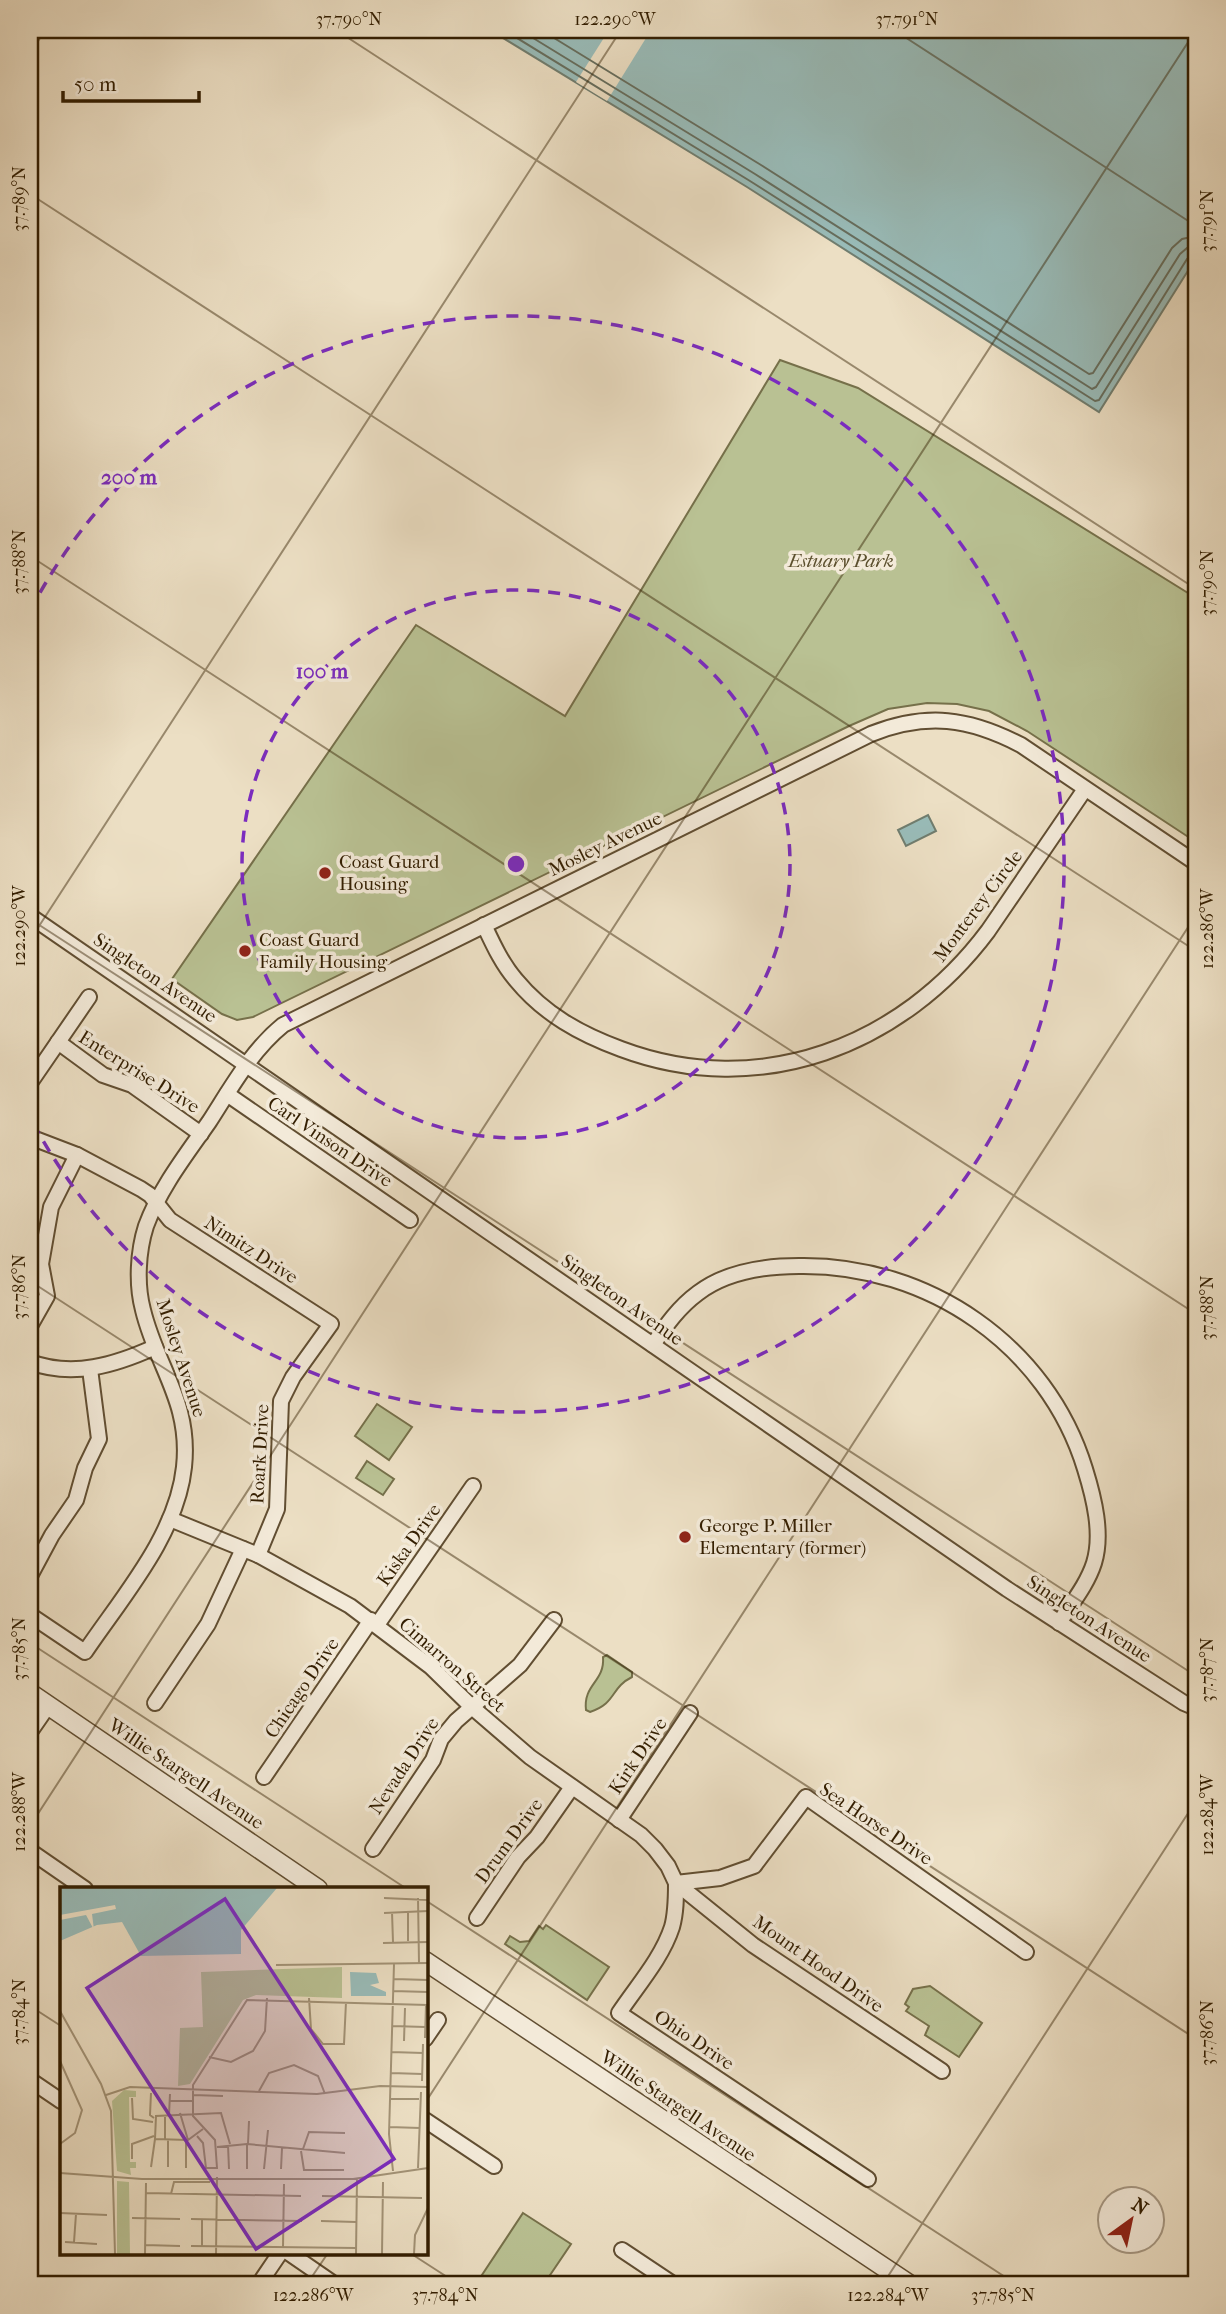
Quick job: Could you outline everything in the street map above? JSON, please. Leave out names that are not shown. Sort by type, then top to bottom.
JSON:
[{"type":"street","name":"Mosley Avenue","points":[[30,1615],[85,1652],[159,1543],[170,1519],[180,1493],[185,1441],[182,1416],[174,1388],[155,1347],[142,1307],[139,1281],[145,1228],[156,1202],[248,1064],[269,1036],[290,1021],[891,727],[934,720],[977,725],[1021,745],[1196,863]]},
{"type":"street","name":"Monterey Circle","points":[[484,925],[509,970],[532,998],[551,1015],[602,1042],[635,1054],[696,1067],[755,1067],[795,1060],[834,1049],[870,1034],[919,1004],[940,986],[988,931],[1085,789]]},
{"type":"street","name":"Singleton Avenue","points":[[30,916],[1007,1589],[1184,1703],[1196,1707]]},
{"type":"street","points":[[30,1083],[89,997]]},
{"type":"street","name":"Enterprise Drive","points":[[58,1042],[103,1075],[132,1085],[201,1134]]},
{"type":"street","name":"Carl Vinson Drive","points":[[227,1094],[410,1220]]},
{"type":"street","name":"Nimitz Drive","points":[[30,1138],[77,1155],[141,1189],[170,1220],[331,1324]]},
{"type":"street","points":[[30,1326],[47,1296],[41,1264],[51,1207],[77,1155]]},
{"type":"street","points":[[653,1345],[671,1318],[699,1292],[716,1281],[761,1268],[818,1266],[875,1274],[930,1292],[974,1318],[1007,1343],[1046,1389],[1071,1430],[1090,1482],[1098,1537],[1095,1562],[1088,1578],[1059,1623]]},
{"type":"street","name":"Roark Drive","points":[[258,1555],[277,1509],[281,1401],[293,1377],[331,1324]]},
{"type":"street","points":[[30,1362],[65,1369],[90,1369],[112,1364],[155,1347]]},
{"type":"street","points":[[30,1576],[52,1535],[76,1500],[85,1468],[99,1439],[90,1369]]},
{"type":"street","name":"Kiska Drive","points":[[374,1623],[473,1486]]},
{"type":"street","name":"Cimarron Street","points":[[170,1519],[258,1555],[329,1593],[374,1623],[431,1667],[530,1757],[655,1849],[668,1866],[676,1883]]},
{"type":"street","points":[[155,1703],[208,1624],[243,1549]]},
{"type":"street","name":"Nevada Drive","points":[[373,1849],[433,1760],[441,1739],[456,1721],[520,1665],[554,1620]]},
{"type":"street","name":"Chicago Drive","points":[[264,1777],[374,1623]]},
{"type":"street","name":"Willie Stargell Avenue","points":[[30,1693],[315,1887]]},
{"type":"street","points":[[30,1732],[48,1706]]},
{"type":"street","name":"Kirk Drive","points":[[619,1820],[690,1713]]},
{"type":"street","name":"Drum Drive","points":[[477,1918],[518,1857],[537,1837],[572,1787]]},
{"type":"street","name":"Sea Horse Drive","points":[[676,1883],[720,1878],[754,1866],[806,1797],[1026,1952]]},
{"type":"street","points":[[30,1851],[82,1887]]},
{"type":"street","name":"Mount Hood Drive","points":[[676,1883],[753,1945],[942,2071]]},
{"type":"street","name":"Ohio Drive","points":[[676,1883],[672,1928],[620,2013],[868,2179]]},
{"type":"street","name":"Willie Stargell Avenue","points":[[427,1962],[909,2284]]},
{"type":"street","points":[[427,2036],[438,2020]]},
{"type":"street","points":[[30,2080],[60,2100]]},
{"type":"street","points":[[427,2121],[494,2166]]},
{"type":"street","points":[[621,2250],[673,2284]]},
{"type":"street","points":[[259,2284],[279,2254]]},
{"type":"street","points":[[290,2254],[334,2284]]},
{"type":"green space","name":"Estuary Park","points":[[780,360],[858,388],[1196,598],[1196,842],[1027,731],[989,711],[957,704],[927,703],[888,709],[849,726],[253,1017],[237,1020],[222,1014],[172,979],[416,625],[565,716]]},
{"type":"green space","points":[[377,1404],[412,1427],[389,1460],[355,1436]]},
{"type":"green space","points":[[367,1461],[394,1479],[383,1495],[356,1478]]},
{"type":"green space","points":[[607,1655],[632,1672],[632,1677],[620,1686],[605,1704],[590,1712],[586,1710],[588,1694],[601,1672],[603,1657]]},
{"type":"green space","points":[[546,1925],[609,1967],[587,2000],[505,1944],[510,1936],[520,1942],[529,1941],[539,1926],[543,1929]]},
{"type":"green space","points":[[930,1986],[982,2023],[959,2057],[925,2035],[929,2026],[906,2011],[909,2007],[905,2004],[913,1989]]},
{"type":"green space","points":[[523,2213],[571,2244],[544,2284],[476,2284]]},
{"type":"water","points":[[490,30],[1196,30],[1196,258],[1099,412],[747,187]]},
{"type":"water","points":[[928,815],[936,831],[906,846],[898,830]]},
{"type":"pier","points":[[613,30],[651,30],[607,101],[576,82],[607,33]]},
{"type":"place","name":"Coast Guard Housing","points":[[325,873]]},
{"type":"place","name":"Coast Guard Family Housing","points":[[245,951]]},
{"type":"place","name":"George P. Miller Elementary (former)","points":[[685,1537]]}]
